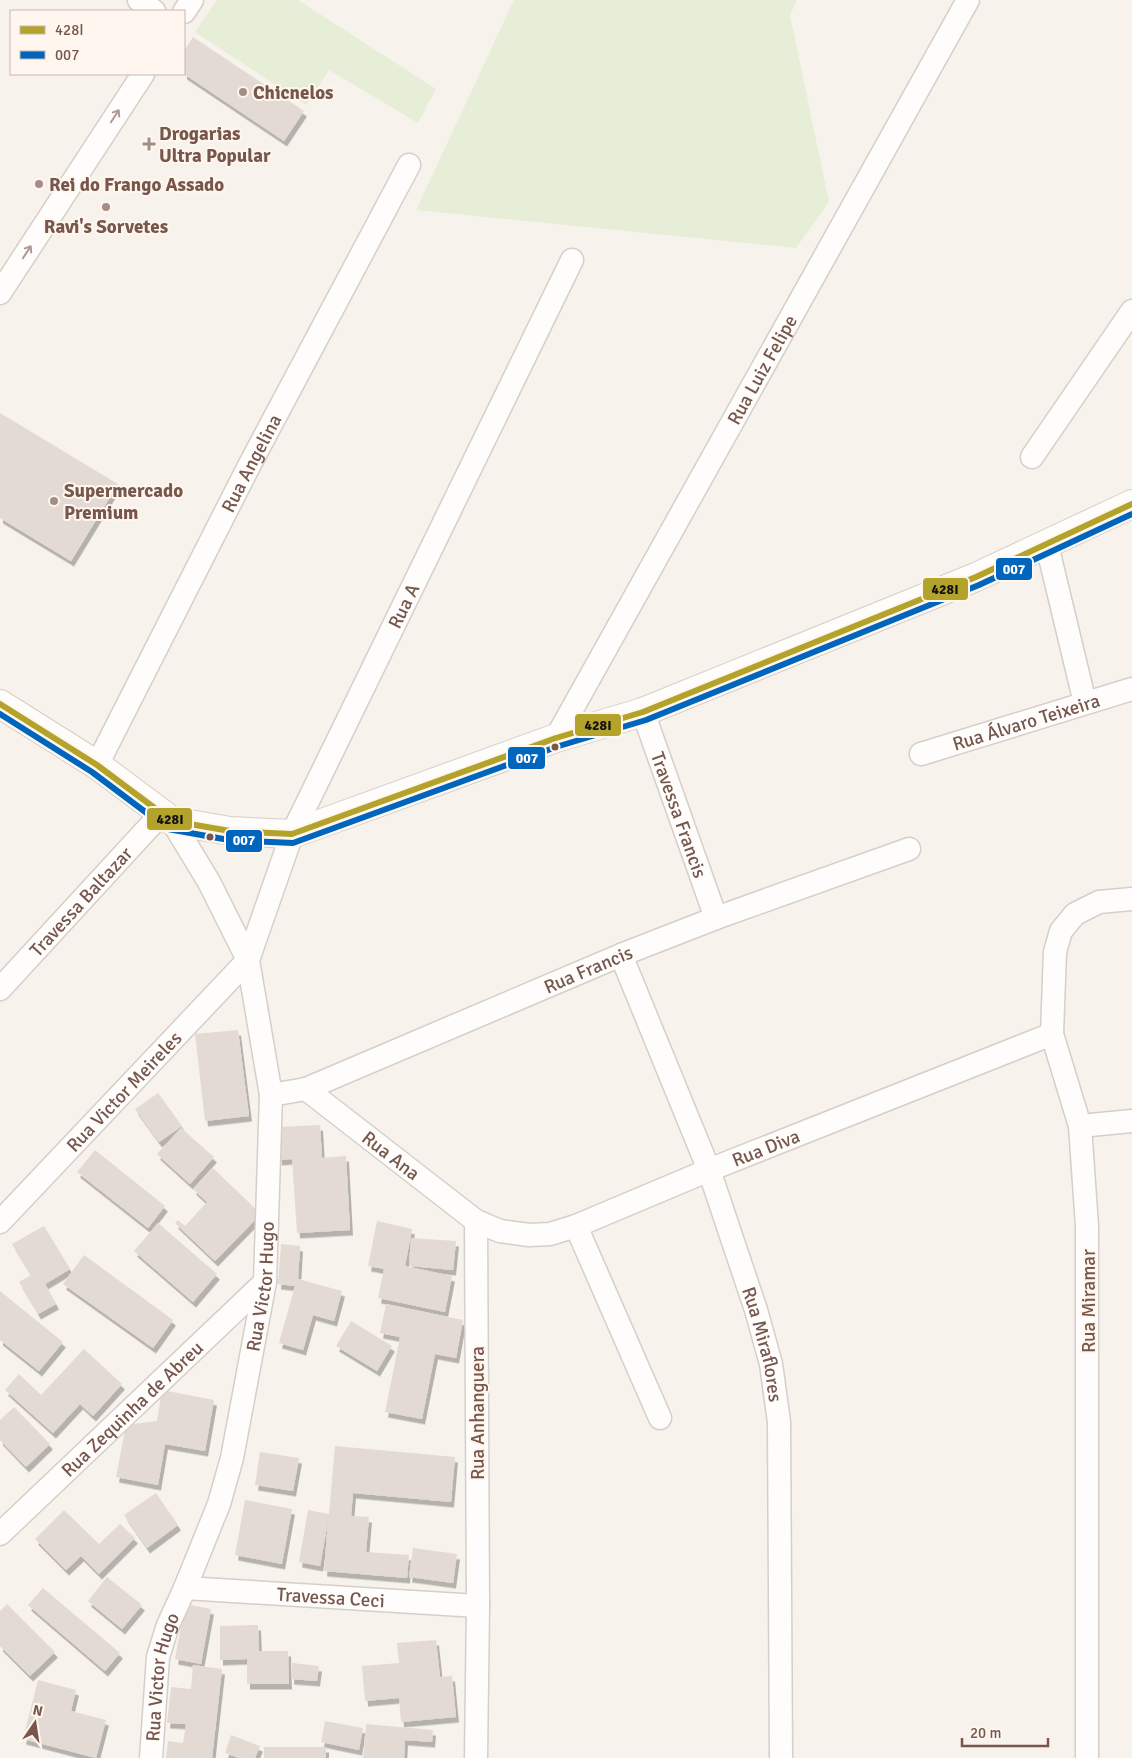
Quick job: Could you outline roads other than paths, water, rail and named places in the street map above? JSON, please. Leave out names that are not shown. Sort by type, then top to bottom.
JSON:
[{"type":"main road","points":[[0,704],[97,765],[167,817],[230,830],[292,834],[556,738],[643,712],[976,577],[1132,504]]},
{"type":"street","points":[[139,0],[153,10]]},
{"type":"street","points":[[185,10],[192,0]]},
{"type":"street","name":"Rua Luiz Felipe","points":[[556,738],[968,0]]},
{"type":"street","points":[[1,291],[142,75]]},
{"type":"street","name":"Rua Angelina","points":[[97,765],[250,464],[409,165]]},
{"type":"street","name":"Rua A","points":[[248,960],[292,834],[572,260]]},
{"type":"street","points":[[1032,457],[1132,311]]},
{"type":"street","points":[[1047,545],[1085,703]]},
{"type":"street","name":"Rua Álvaro Teixeira","points":[[921,754],[1132,689]]},
{"type":"street","name":"Travessa Francis","points":[[643,712],[716,918]]},
{"type":"street","name":"Rua Victor Hugo","points":[[151,1758],[158,1657],[168,1625],[219,1504],[232,1458],[265,1282],[271,1095],[248,960],[208,882],[167,817]]},
{"type":"street","name":"Travessa Baltazar","points":[[0,990],[167,817]]},
{"type":"street","name":"Rua Francis","points":[[271,1095],[306,1089],[621,955],[716,918],[909,849]]},
{"type":"street","name":"Rua Miramar","points":[[1087,1758],[1088,1246],[1080,1126],[1052,1034],[1055,952],[1060,931],[1075,914],[1098,902],[1132,899]]},
{"type":"street","name":"Rua Miraflores","points":[[621,955],[709,1170],[756,1310],[771,1364],[779,1422],[781,1758]]},
{"type":"street","name":"Rua Victor Meireles","points":[[0,1222],[248,960]]},
{"type":"street","name":"Rua Diva","points":[[476,1220],[500,1231],[528,1235],[550,1234],[576,1226],[709,1170],[1052,1034]]},
{"type":"street","name":"Rua Ana","points":[[306,1089],[476,1220]]},
{"type":"street","points":[[1080,1126],[1132,1122]]},
{"type":"street","name":"Rua Anhanguera","points":[[476,1220],[478,1606],[476,1758]]},
{"type":"street","points":[[576,1226],[660,1418]]},
{"type":"street","name":"Rua Zequinha de Abreu","points":[[0,1534],[265,1282]]},
{"type":"street","name":"Travessa Ceci","points":[[185,1588],[478,1606]]},
{"type":"place","name":"Chicnelos","points":[[243,92]]},
{"type":"place","name":"Drogarias Ultra Popular","points":[[149,144]]},
{"type":"place","name":"Rei do Frango Assado","points":[[39,184]]},
{"type":"place","name":"Ravi's Sorvetes","points":[[106,207]]},
{"type":"place","name":"Supermercado Premium","points":[[54,501]]}]
